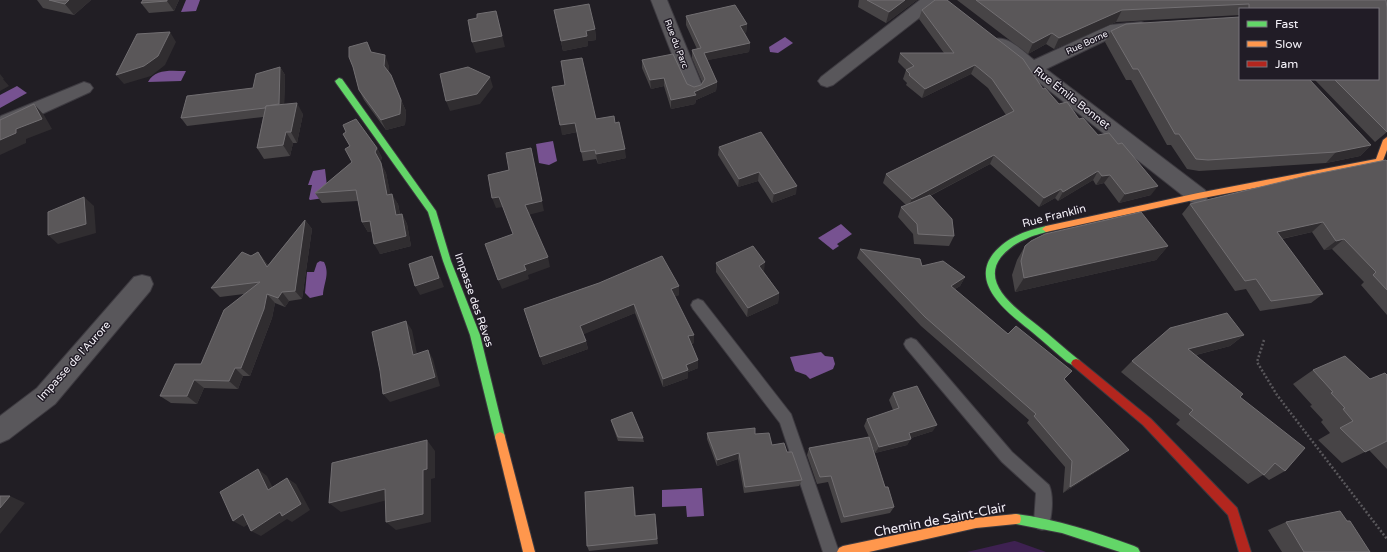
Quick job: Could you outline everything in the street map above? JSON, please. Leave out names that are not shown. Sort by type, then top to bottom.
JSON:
[{"type":"street","name":"Rue du Parc","points":[[659,0],[694,88]]},
{"type":"street","points":[[827,81],[931,0]]},
{"type":"street","name":"Rue Borne","points":[[1033,68],[1116,30],[1155,27]]},
{"type":"street","name":"Rue Émile Bonnet","points":[[987,33],[1198,196]]},
{"type":"street","name":"Impasse des Rêves","points":[[339,81],[432,211],[447,261],[475,335],[529,552]]},
{"type":"street","points":[[0,126],[8,121],[84,88]]},
{"type":"street","points":[[1381,162],[1387,140]]},
{"type":"street","name":"Rue Franklin","points":[[1245,552],[1233,512],[1147,422],[1006,305],[999,296],[992,281],[991,266],[997,253],[1003,247],[1028,233],[1198,196],[1381,162]]},
{"type":"street","name":"Impasse de l'Aurore","points":[[0,431],[46,396],[142,284]]},
{"type":"street","name":"Chemin de Saint-Clair","points":[[843,552],[976,523],[1013,518],[1042,522],[1086,533],[1134,552]]},
{"type":"lane","points":[[698,305],[786,419],[831,552]]},
{"type":"lane","points":[[911,344],[1007,457],[1044,490],[1042,522]]},
{"type":"path","points":[[1264,340],[1256,362],[1277,395],[1387,539]]},
{"type":"shaded area","points":[[186,0],[200,0],[196,11],[181,12]]},
{"type":"shaded area","points":[[785,37],[793,43],[778,53],[770,52],[769,47]]},
{"type":"shaded area","points":[[186,71],[181,81],[148,82],[155,74],[159,72]]},
{"type":"shaded area","points":[[17,86],[27,93],[0,108],[0,95]]},
{"type":"shaded area","points":[[553,141],[557,161],[549,165],[539,163],[536,144]]},
{"type":"shaded area","points":[[325,169],[328,195],[324,198],[310,200],[312,185],[308,185],[313,171]]},
{"type":"shaded area","points":[[841,224],[852,234],[837,244],[839,246],[833,250],[818,238]]},
{"type":"shaded area","points":[[320,261],[324,262],[327,270],[323,295],[310,298],[305,293],[307,272],[314,272],[317,263]]},
{"type":"shaded area","points":[[821,352],[825,356],[833,357],[835,364],[833,369],[810,379],[806,375],[795,371],[790,357]]},
{"type":"shaded area","points":[[702,488],[704,516],[687,517],[686,506],[662,507],[662,490]]},
{"type":"shaded area","points":[[1014,541],[1046,552],[967,552]]},
{"type":"building","points":[[49,0],[69,0],[65,4]]},
{"type":"building","points":[[143,0],[167,0],[167,1],[141,3]]},
{"type":"building","points":[[867,0],[905,0],[889,12]]},
{"type":"building","points":[[935,0],[947,0],[1023,59],[1043,89],[1045,88],[1059,104],[1067,102],[1079,119],[1083,118],[1098,135],[1109,133],[1118,144],[1122,143],[1158,186],[1125,194],[1110,175],[1102,176],[1098,171],[1063,192],[1061,189],[1044,198],[994,155],[912,199],[886,174],[1014,111],[992,79],[975,65],[925,89],[909,75],[910,74],[906,70],[914,66],[900,53],[954,53],[922,10]]},
{"type":"building","points":[[976,0],[1386,0],[1387,132],[1335,80],[1379,80],[1379,8],[1249,8],[1249,4],[1122,10],[1059,38],[1052,33],[1033,43]]},
{"type":"building","points":[[589,4],[595,29],[586,31],[587,36],[561,41],[554,10]]},
{"type":"building","points":[[735,5],[747,24],[740,26],[750,43],[704,53],[717,82],[694,92],[696,95],[671,100],[664,78],[650,80],[642,60],[673,54],[687,84],[694,87],[701,85],[705,79],[692,50],[701,48],[686,16]]},
{"type":"building","points":[[496,11],[502,36],[472,42],[468,20],[477,18],[477,14]]},
{"type":"building","points":[[1239,17],[1239,80],[1310,80],[1371,145],[1336,152],[1208,160],[1196,159],[1179,134],[1175,134],[1138,69],[1133,69],[1111,31],[1126,24]]},
{"type":"building","points":[[170,32],[158,56],[144,66],[116,75],[137,34]]},
{"type":"building","points":[[367,42],[371,52],[385,55],[384,66],[391,75],[401,100],[400,114],[381,120],[359,90],[349,57],[349,47]]},
{"type":"building","points":[[582,58],[596,119],[614,116],[615,123],[619,122],[625,149],[596,154],[595,150],[581,152],[575,123],[560,125],[552,87],[565,85],[561,61]]},
{"type":"building","points":[[280,67],[279,104],[266,106],[265,108],[181,118],[187,96],[253,88],[256,74]]},
{"type":"building","points":[[468,67],[490,77],[477,94],[446,101],[440,74]]},
{"type":"building","points":[[297,103],[291,132],[286,132],[283,145],[257,148],[266,106]]},
{"type":"building","points":[[34,104],[42,119],[16,129],[16,133],[0,140],[0,120]]},
{"type":"building","points":[[356,119],[377,148],[375,152],[381,163],[387,195],[392,194],[396,215],[402,214],[406,236],[374,244],[370,221],[362,222],[356,190],[315,193],[352,162],[345,149],[350,146],[343,134],[346,132],[343,125]]},
{"type":"building","points":[[761,132],[797,186],[774,194],[759,172],[739,179],[719,147]]},
{"type":"building","points":[[531,148],[542,201],[525,205],[548,257],[524,265],[526,270],[498,280],[485,244],[513,234],[499,197],[492,198],[488,175],[509,170],[506,153]]},
{"type":"building","points":[[1386,160],[1387,290],[1373,275],[1376,272],[1344,239],[1336,241],[1323,222],[1277,232],[1323,294],[1271,301],[1256,279],[1245,281],[1190,204],[1306,176]]},
{"type":"building","points":[[930,195],[952,219],[954,236],[918,234],[917,224],[901,207]]},
{"type":"building","points":[[84,197],[86,224],[48,235],[48,212]]},
{"type":"building","points":[[1141,212],[1168,246],[1024,278],[1021,261],[1025,246],[1031,241],[1045,234]]},
{"type":"building","points":[[305,220],[295,291],[282,292],[278,298],[267,294],[264,309],[241,368],[235,368],[229,381],[194,380],[187,396],[160,396],[175,364],[201,364],[224,310],[260,282],[211,288],[242,252],[251,256],[258,252],[267,267]]},
{"type":"building","points":[[753,246],[765,262],[759,266],[779,293],[748,308],[716,263]]},
{"type":"building","points":[[860,249],[920,259],[922,266],[943,261],[965,277],[951,286],[1008,334],[1016,326],[1072,371],[1064,379],[1129,450],[1070,487],[1072,461],[1034,416],[1036,414],[925,317]]},
{"type":"building","points":[[432,256],[439,278],[415,286],[409,264]]},
{"type":"building","points":[[662,256],[679,286],[671,289],[694,335],[688,336],[698,360],[686,365],[688,370],[663,379],[634,304],[580,326],[586,341],[540,357],[524,309],[599,283]]},
{"type":"building","points":[[1227,313],[1244,335],[1188,349],[1243,394],[1240,397],[1305,448],[1285,471],[1275,463],[1264,475],[1189,414],[1193,410],[1132,361],[1170,328]]},
{"type":"building","points":[[406,321],[413,355],[428,350],[435,377],[383,394],[372,332]]},
{"type":"building","points":[[1345,356],[1370,379],[1385,373],[1387,375],[1387,441],[1365,452],[1340,428],[1353,421],[1343,409],[1345,408],[1331,393],[1333,392],[1313,370]]},
{"type":"building","points":[[917,386],[937,425],[909,433],[911,439],[879,447],[867,419],[899,408],[893,393]]},
{"type":"building","points":[[632,412],[643,438],[618,437],[611,420]]},
{"type":"building","points":[[755,428],[755,434],[769,433],[772,445],[784,443],[787,452],[792,452],[802,480],[745,487],[739,453],[717,460],[707,433]]},
{"type":"building","points":[[869,437],[885,487],[888,487],[894,507],[844,517],[831,476],[820,477],[809,448]]},
{"type":"building","points":[[427,440],[427,469],[423,470],[423,514],[386,522],[385,489],[329,503],[332,463]]},
{"type":"building","points":[[258,469],[268,490],[287,478],[301,504],[282,516],[280,512],[251,531],[243,514],[233,521],[220,492]]},
{"type":"building","points":[[633,487],[635,516],[655,514],[657,539],[587,546],[585,492]]},
{"type":"building","points":[[0,496],[10,496],[0,508]]},
{"type":"building","points":[[1340,511],[1347,521],[1350,521],[1370,552],[1304,552],[1286,522]]},
{"type":"traffic: fast","points":[[339,81],[432,211],[447,261],[475,335],[500,437]]},
{"type":"traffic: fast","points":[[1046,229],[1022,236],[1002,250],[993,261],[990,272],[992,283],[1006,304],[1076,363]]},
{"type":"traffic: fast","points":[[1016,519],[1062,527],[1134,552]]},
{"type":"traffic: slow","points":[[1379,161],[1387,140]]},
{"type":"traffic: slow","points":[[1046,229],[1198,196],[1379,161]]},
{"type":"traffic: slow","points":[[500,437],[529,552]]},
{"type":"traffic: slow","points":[[843,552],[976,523],[1016,519]]},
{"type":"traffic: jam","points":[[1076,363],[1147,422],[1233,512],[1245,552]]}]
